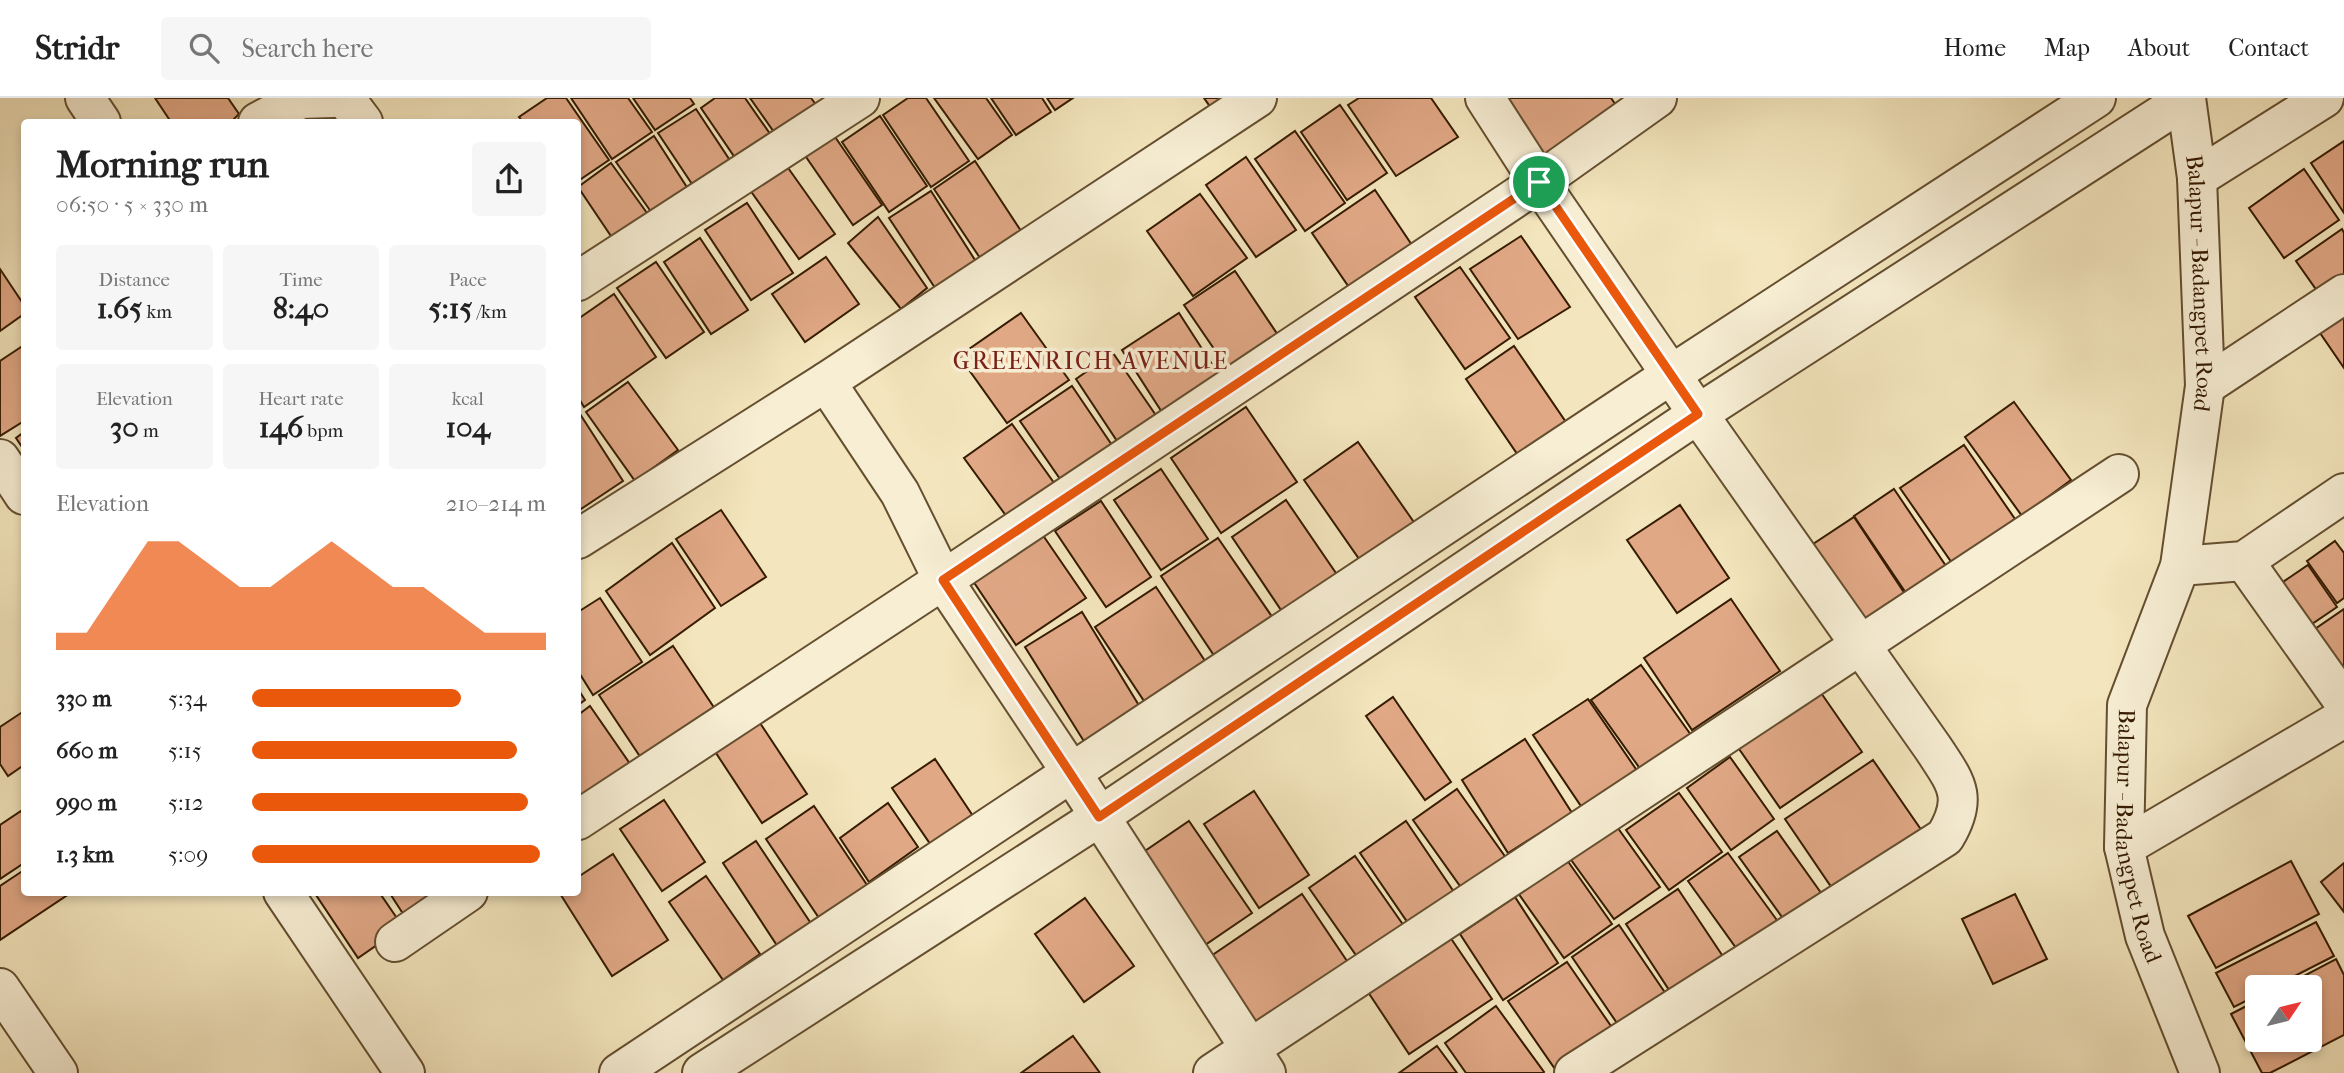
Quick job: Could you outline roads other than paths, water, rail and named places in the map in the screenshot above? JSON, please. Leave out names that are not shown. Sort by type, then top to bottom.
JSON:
[{"type":"street","points":[[85,98],[99,119]]},
{"type":"street","points":[[264,119],[302,99],[333,98]]},
{"type":"street","points":[[345,98],[361,119]]},
{"type":"street","points":[[581,279],[860,98]]},
{"type":"street","points":[[581,537],[827,382],[1257,98]]},
{"type":"street","points":[[1485,98],[1539,182],[1698,414],[1955,783],[1959,807],[1945,837],[1574,1073]]},
{"type":"street","points":[[581,818],[1539,182],[1657,98]]},
{"type":"street","points":[[619,1073],[1672,374],[2096,98]]},
{"type":"street","points":[[2197,178],[2324,98]]},
{"type":"street","points":[[702,1073],[1099,817],[1698,414],[2186,99]]},
{"type":"street","name":"Balapur - Badangpet Road","points":[[2186,99],[2197,178],[2204,386],[2180,566],[2127,705],[2124,848],[2145,936],[2200,1073]]},
{"type":"street","points":[[2204,386],[2344,295]]},
{"type":"street","points":[[827,382],[900,494],[943,580],[1258,1061]]},
{"type":"street","points":[[1213,1073],[1258,1061],[1860,645],[2119,474]]},
{"type":"street","points":[[2180,566],[2245,561],[2344,493]]},
{"type":"street","points":[[2245,561],[2344,702]]},
{"type":"street","points":[[2124,848],[2344,718]]},
{"type":"street","points":[[286,896],[405,1073]]},
{"type":"street","points":[[395,942],[462,896]]},
{"type":"street","points":[[0,988],[58,1073]]},
{"type":"district","name":"GREENRICH AVENUE","points":[[1091,361]]}]
